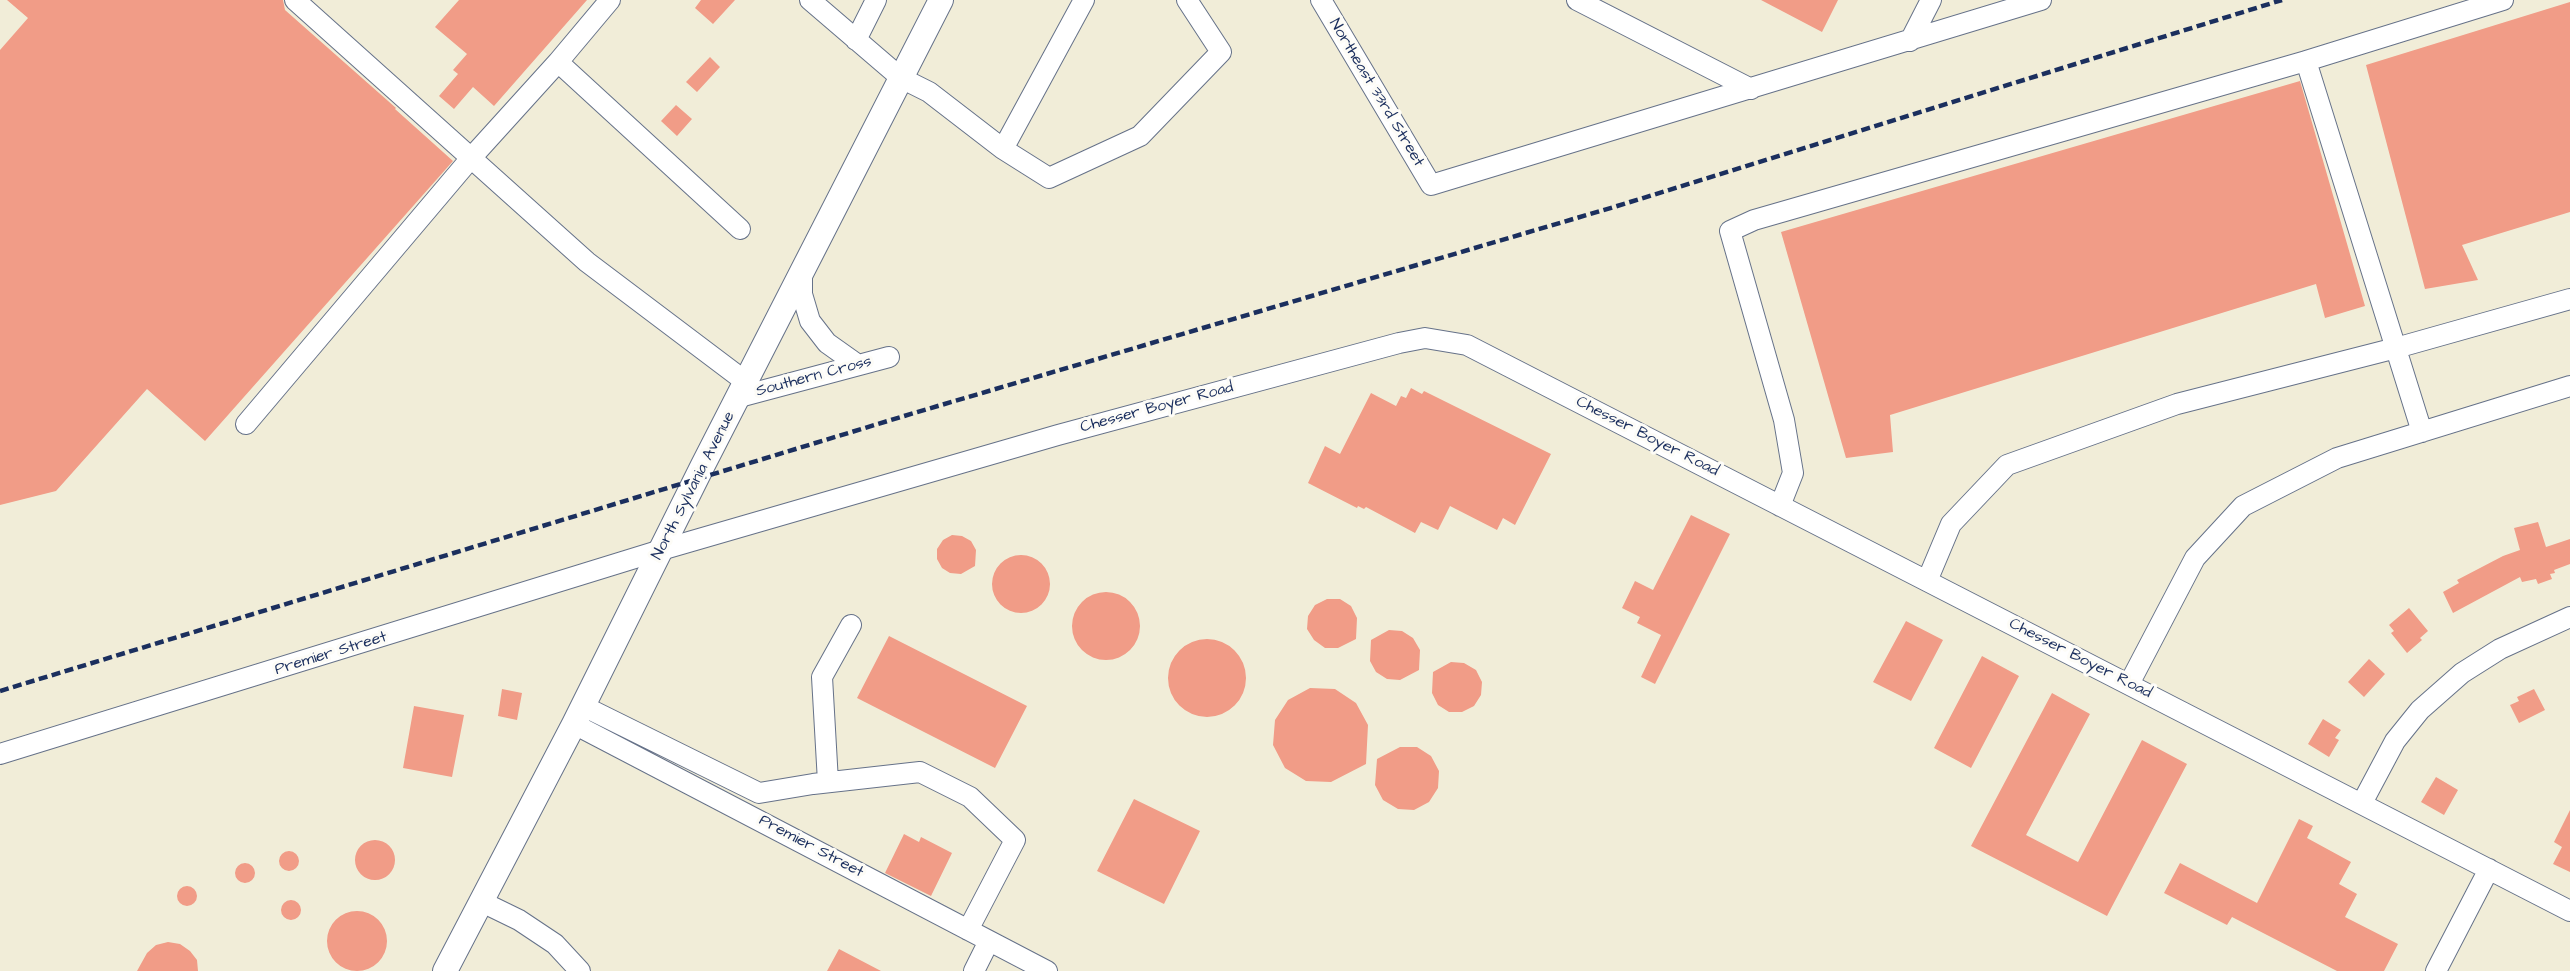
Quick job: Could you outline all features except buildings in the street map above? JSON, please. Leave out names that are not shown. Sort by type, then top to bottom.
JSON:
[{"type":"main road","name":"North Sylvania Avenue","points":[[445,971],[578,715],[941,0]]},
{"type":"street","points":[[295,0],[587,262],[742,390]]},
{"type":"street","points":[[246,424],[471,158],[558,62],[610,0]]},
{"type":"street","points":[[810,0],[901,78],[929,92],[1003,149],[1049,178],[1140,136],[1221,52],[1187,0]]},
{"type":"street","points":[[856,40],[876,0]]},
{"type":"street","points":[[1003,149],[1084,0]]},
{"type":"street","name":"Northeast 33rd Street","points":[[1321,0],[1431,185],[1751,89]]},
{"type":"street","points":[[1577,0],[1751,89],[2041,0]]},
{"type":"street","points":[[1910,41],[1931,0]]},
{"type":"street","points":[[1780,506],[1793,473],[1784,420],[1730,231],[1754,220],[2306,61],[2503,0]]},
{"type":"street","points":[[2306,61],[2422,432]]},
{"type":"street","points":[[558,62],[740,229]]},
{"type":"street","points":[[802,273],[802,294],[810,321],[827,343],[858,365]]},
{"type":"street","points":[[1927,581],[1951,524],[2007,465],[2176,404],[2396,348],[2570,299]]},
{"type":"street","name":"Chesser Boyer Road","points":[[661,550],[1058,435],[1399,343],[1425,338],[1467,345],[2570,911]]},
{"type":"street","name":"Southern Cross","points":[[742,390],[889,357]]},
{"type":"street","points":[[2129,684],[2195,558],[2243,506],[2337,458],[2570,386]]},
{"type":"street","name":"Premier Street","points":[[0,754],[661,550]]},
{"type":"street","points":[[2362,803],[2395,741],[2420,710],[2453,680],[2500,648],[2570,617]]},
{"type":"street","points":[[828,782],[822,677],[851,625]]},
{"type":"street","points":[[578,715],[759,793],[828,782],[920,772],[970,797],[1015,840],[968,930]]},
{"type":"street","name":"Premier Street","points":[[578,715],[968,930],[1047,971]]},
{"type":"street","points":[[2436,971],[2489,869]]},
{"type":"street","points":[[480,901],[519,920],[555,944],[580,971]]},
{"type":"street","points":[[974,971],[989,941]]},
{"type":"railway","points":[[0,691],[914,413],[1614,207],[2282,0]]}]
